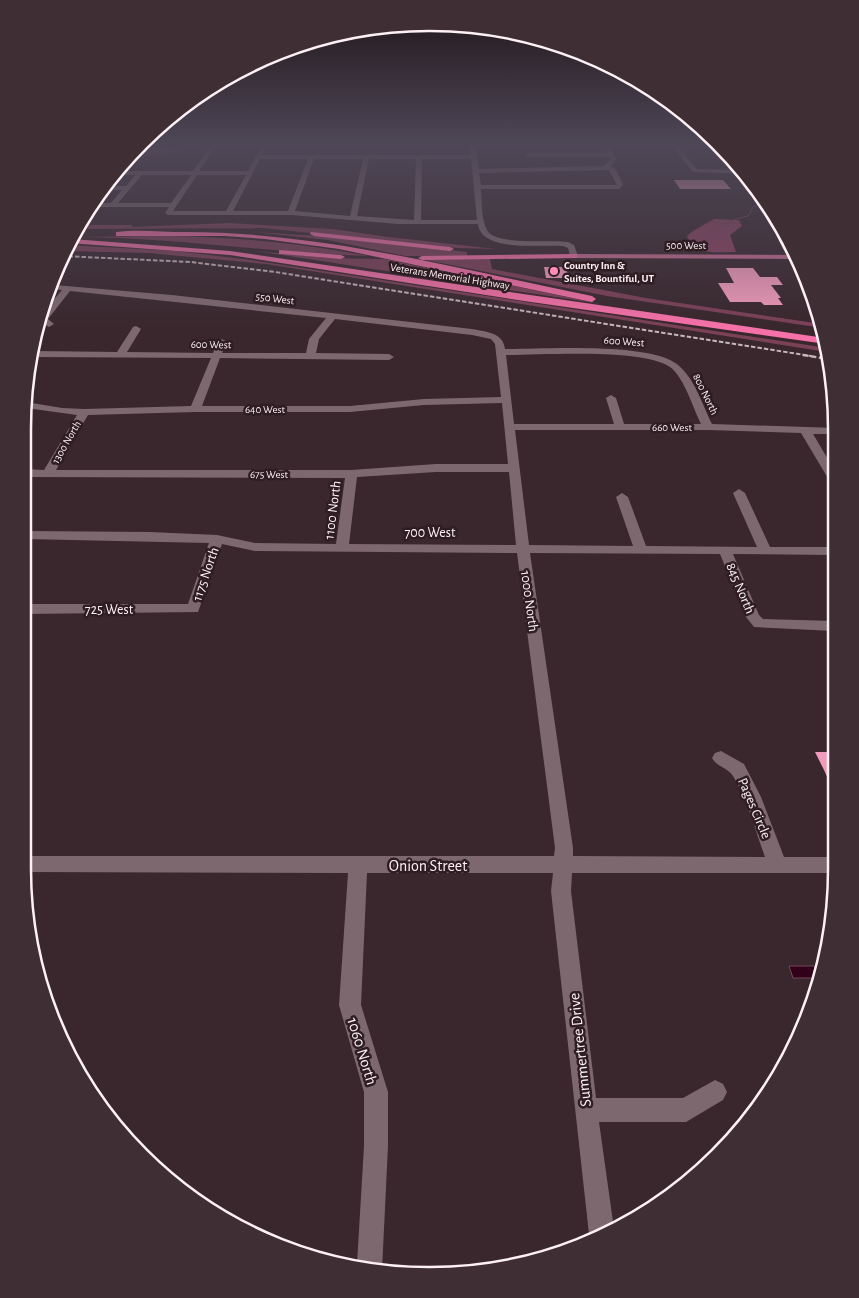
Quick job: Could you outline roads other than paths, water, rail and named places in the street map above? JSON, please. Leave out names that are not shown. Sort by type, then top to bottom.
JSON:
[{"type":"highway","name":"Veterans Memorial Highway","points":[[296,232],[201,229],[113,233],[224,234],[273,238],[339,248],[648,309],[815,332]]},
{"type":"highway","points":[[305,233],[449,249],[574,256]]},
{"type":"highway","points":[[83,234],[104,234]]},
{"type":"highway","points":[[79,240],[160,242],[367,258],[574,256]]},
{"type":"highway","name":"Veterans Memorial Highway","points":[[79,241],[230,253],[524,298],[817,340]]},
{"type":"main road","name":"500 West","points":[[574,256],[789,257]]},
{"type":"street","points":[[172,206],[168,213],[291,213],[416,222],[481,222]]},
{"type":"street","points":[[228,213],[232,206]]},
{"type":"street","points":[[291,213],[294,206]]},
{"type":"street","points":[[353,218],[356,206]]},
{"type":"street","points":[[416,222],[417,206]]},
{"type":"street","points":[[479,206],[483,232],[491,238],[514,242],[562,243],[571,248],[574,256]]},
{"type":"street","name":"550 West","points":[[58,287],[144,295],[472,332],[494,337]]},
{"type":"street","points":[[49,311],[68,288]]},
{"type":"street","points":[[310,357],[314,339],[332,317]]},
{"type":"street","points":[[120,355],[136,329]]},
{"type":"street","name":"1000 North","points":[[494,337],[500,343],[523,549],[564,848],[562,866]]},
{"type":"street","points":[[194,409],[222,342]]},
{"type":"street","name":"600 West","points":[[500,352],[621,352],[656,357]]},
{"type":"street","name":"600 West","points":[[39,354],[389,357]]},
{"type":"street","name":"800 North","points":[[656,357],[672,365],[683,375],[708,427]]},
{"type":"street","points":[[611,398],[620,427]]},
{"type":"street","name":"640 West","points":[[32,406],[62,412],[194,409],[350,409],[424,402],[505,400]]},
{"type":"street","name":"1300 North","points":[[48,473],[84,412]]},
{"type":"street","name":"660 West","points":[[508,428],[708,427],[828,431]]},
{"type":"street","points":[[805,430],[828,468]]},
{"type":"street","name":"675 West","points":[[31,473],[351,474],[436,468],[513,468]]},
{"type":"street","name":"1100 North","points":[[342,548],[351,474]]},
{"type":"street","points":[[739,494],[765,550]]},
{"type":"street","points":[[622,497],[641,550]]},
{"type":"street","name":"700 West","points":[[31,535],[150,536],[217,539],[255,547],[828,550]]},
{"type":"street","name":"1175 North","points":[[193,609],[217,539]]},
{"type":"street","name":"845 North","points":[[725,550],[753,617],[759,624],[828,626]]},
{"type":"street","name":"725 West","points":[[31,609],[193,609]]},
{"type":"street","name":"Pages Circle","points":[[722,758],[738,769],[752,796],[778,865]]},
{"type":"street","name":"Onion Street","points":[[31,864],[828,865]]},
{"type":"street","name":"1060 North","points":[[358,865],[350,1005],[376,1092],[376,1146],[370,1262]]},
{"type":"street","name":"Summertree Drive","points":[[562,866],[562,891],[601,1228]]},
{"type":"street","points":[[586,1110],[686,1110],[716,1092]]},
{"type":"waterway","points":[[717,229],[735,219],[748,216],[753,207],[758,206]]},
{"type":"railway","points":[[71,256],[191,262],[275,272],[811,356]]},
{"type":"railway","points":[[803,355],[821,358]]},
{"type":"place","name":"Country Inn & Suites, Bountiful, UT","points":[[554,271]]}]
